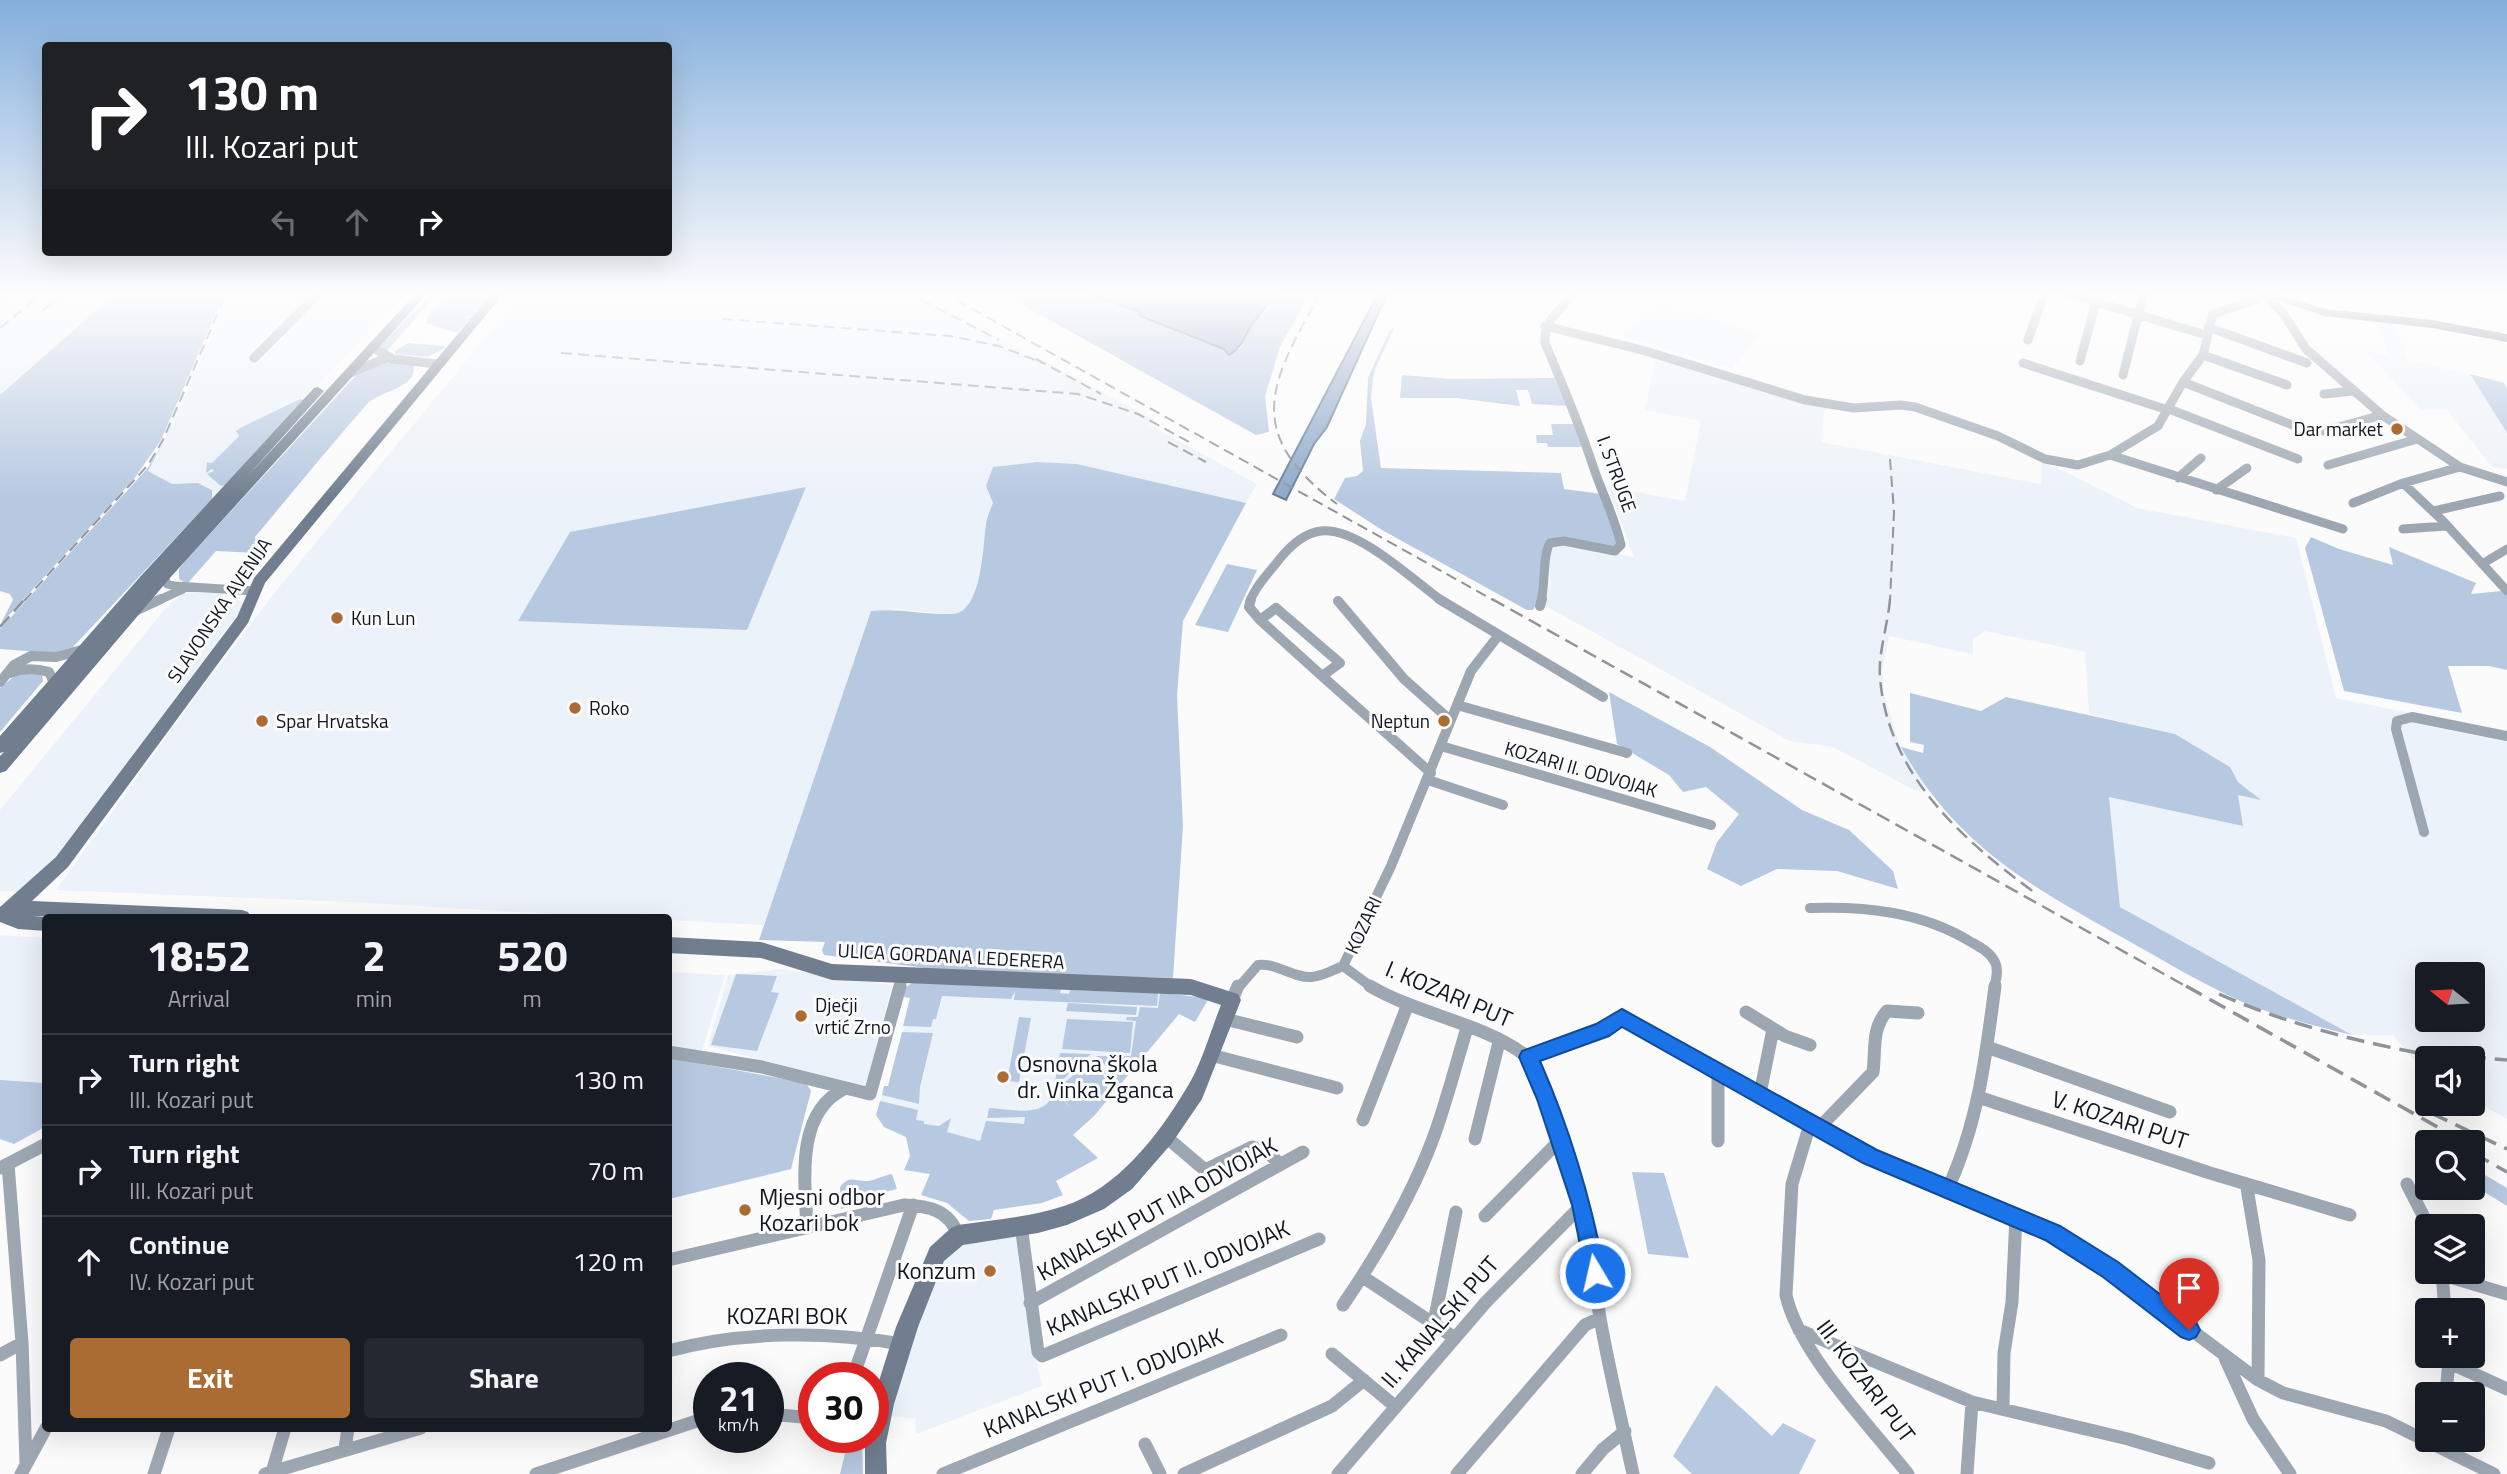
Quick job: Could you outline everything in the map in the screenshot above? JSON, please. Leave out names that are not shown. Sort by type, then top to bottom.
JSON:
[{"type":"street","points":[[0,747],[85,649],[347,361]]},
{"type":"street","points":[[0,767],[164,576],[360,361]]},
{"type":"street","points":[[347,375],[376,361]]},
{"type":"street","points":[[411,361],[437,364]]},
{"type":"street","name":"SLAVONSKA AVENIJA","points":[[1,916],[36,888],[62,862],[246,614],[255,591],[271,566],[440,361]]},
{"type":"street","name":"I. STRUGE","points":[[1540,606],[1546,582],[1545,551],[1550,543],[1564,541],[1615,551],[1621,545],[1615,519],[1595,471],[1580,423],[1553,361]]},
{"type":"street","points":[[1678,361],[1805,400],[1854,408],[1901,405],[1915,407],[1998,436],[2054,462],[2078,466],[2110,456],[2158,426],[2199,361]]},
{"type":"street","points":[[2123,375],[2127,361]]},
{"type":"street","points":[[2219,361],[2287,385]]},
{"type":"street","points":[[2300,361],[2307,363]]},
{"type":"street","points":[[2319,361],[2382,415],[2460,467],[2507,482]]},
{"type":"street","points":[[2023,363],[2168,410],[2298,459]]},
{"type":"street","points":[[2183,382],[2295,426]]},
{"type":"street","points":[[2324,394],[2353,391]]},
{"type":"street","points":[[2324,431],[2382,415]]},
{"type":"street","points":[[2328,465],[2417,439]]},
{"type":"street","points":[[2110,456],[2343,529]]},
{"type":"street","points":[[2178,478],[2202,458]]},
{"type":"street","points":[[2353,503],[2460,467]]},
{"type":"street","points":[[2216,490],[2247,468]]},
{"type":"street","points":[[2403,484],[2434,511],[2493,580],[2507,591]]},
{"type":"street","points":[[2434,511],[2500,496]]},
{"type":"street","points":[[2403,529],[2446,526]]},
{"type":"street","points":[[1503,804],[1429,776],[1249,607],[1251,597],[1287,548],[1305,536],[1320,531],[1341,534],[1498,636],[1603,696]]},
{"type":"street","points":[[2482,564],[2507,548]]},
{"type":"street","points":[[164,576],[167,584],[186,588],[255,591]]},
{"type":"street","points":[[134,611],[186,588]]},
{"type":"street","points":[[1338,601],[1416,691],[1450,720]]},
{"type":"street","points":[[1260,620],[1276,608],[1340,663],[1322,676]]},
{"type":"street","name":"KOZARI","points":[[1165,1136],[1189,1102],[1212,1055],[1240,983],[1258,965],[1273,964],[1298,976],[1311,977],[1343,966],[1391,866],[1471,671],[1498,636]]},
{"type":"street","points":[[4,678],[14,664],[31,656],[56,657],[85,649]]},
{"type":"street","points":[[4,678],[25,668],[42,670],[49,672],[54,684]]},
{"type":"street","points":[[1457,705],[1628,753]]},
{"type":"street","points":[[2424,832],[2396,729],[2397,721],[2412,717],[2507,736]]},
{"type":"street","name":"KOZARI II. ODVOJAK","points":[[1441,746],[1711,825]]},
{"type":"street","points":[[36,888],[33,898],[42,914]]},
{"type":"street","points":[[1810,908],[1838,906],[1919,919],[1951,929],[1990,954],[1997,968],[1978,1097],[1966,1145],[1948,1188]]},
{"type":"street","points":[[1,916],[18,922],[42,916]]},
{"type":"street","name":"ULICA GORDANA LEDERERA","points":[[672,945],[761,950],[819,970],[903,976],[1191,987],[1232,1000]]},
{"type":"street","name":"I. KOZARI PUT","points":[[1343,966],[1374,991],[1467,1028],[1528,1057]]},
{"type":"street","points":[[672,1053],[762,1066],[866,1095],[873,1092],[903,976]]},
{"type":"street","points":[[1363,1121],[1408,1004]]},
{"type":"street","points":[[1814,1126],[1873,1072],[1875,1028],[1878,1019],[1887,1011],[1918,1013]]},
{"type":"street","points":[[1746,1012],[1773,1029],[1810,1045]]},
{"type":"street","points":[[1633,1474],[1600,1318],[1592,1250],[1582,1205],[1561,1139],[1528,1057],[1603,1030],[1622,1017],[1870,1157],[2053,1233],[2110,1269],[2258,1380],[2283,1392],[2386,1421],[2415,1434]]},
{"type":"street","points":[[1225,1018],[1297,1037]]},
{"type":"street","points":[[1343,1305],[1363,1277],[1421,1168],[1435,1135],[1467,1028]]},
{"type":"street","points":[[1760,1094],[1773,1029]]},
{"type":"street","points":[[1475,1139],[1499,1042]]},
{"type":"street","name":"V. KOZARI PUT","points":[[1987,1047],[2170,1112]]},
{"type":"street","points":[[1212,1055],[1337,1088]]},
{"type":"street","points":[[1718,1071],[1718,1141]]},
{"type":"street","points":[[807,1228],[805,1163],[817,1094],[811,1079]]},
{"type":"street","points":[[815,1115],[829,1096],[845,1089]]},
{"type":"street","name":"V. KOZARI PUT","points":[[1978,1097],[2157,1154],[2247,1188],[2350,1215]]},
{"type":"street","name":"III. KOZARI PUT","points":[[1814,1126],[1792,1184],[1786,1294],[1789,1310],[1799,1330],[1831,1377],[1908,1474]]},
{"type":"street","points":[[889,1381],[930,1267],[943,1247],[958,1235],[1067,1215],[1113,1193],[1139,1168],[1165,1136],[1206,1170],[1252,1147],[1267,1153],[1280,1164]]},
{"type":"street","points":[[1485,1216],[1561,1139]]},
{"type":"street","points":[[23,1469],[22,1343],[4,1166],[42,1146]]},
{"type":"street","name":"KANALSKI PUT IIA ODVOJAK","points":[[1030,1303],[1303,1152]]},
{"type":"street","points":[[2407,1184],[2422,1214]]},
{"type":"street","points":[[2247,1188],[2256,1220],[2260,1263],[2258,1380]]},
{"type":"street","points":[[672,1258],[913,1205],[944,1213],[954,1223],[958,1235]]},
{"type":"street","name":"KOZARI BOK","points":[[858,1362],[913,1205]]},
{"type":"street","name":"II. KANALSKI PUT","points":[[1338,1474],[1455,1338],[1546,1238],[1582,1205]]},
{"type":"street","points":[[1434,1322],[1456,1212]]},
{"type":"street","points":[[2003,1409],[2004,1353],[2012,1302],[2015,1216]]},
{"type":"street","name":"KANALSKI PUT II. ODVOJAK","points":[[1010,1227],[1030,1303],[1038,1352],[1042,1356],[1319,1239]]},
{"type":"street","points":[[1363,1277],[1455,1338]]},
{"type":"street","points":[[2474,1284],[2507,1294]]},
{"type":"street","points":[[1457,1474],[1585,1325],[1600,1318]]},
{"type":"street","points":[[1799,1330],[1972,1402],[2083,1431],[2128,1439],[2209,1463]]},
{"type":"street","name":"KANALSKI PUT I. ODVOJAK","points":[[943,1474],[1281,1335]]},
{"type":"street","name":"KOZARI BOK","points":[[672,1351],[711,1339],[737,1336],[866,1339],[901,1344]]},
{"type":"street","points":[[0,1355],[22,1343]]},
{"type":"street","points":[[1332,1354],[1396,1407]]},
{"type":"street","points":[[2225,1357],[2248,1414],[2267,1445],[2290,1474]]},
{"type":"street","points":[[2465,1368],[2507,1389]]},
{"type":"street","points":[[1184,1474],[1332,1406],[1364,1380]]},
{"type":"street","points":[[1967,1474],[1972,1402]]},
{"type":"street","points":[[672,1430],[693,1423]]},
{"type":"street","points":[[1582,1474],[1625,1430]]},
{"type":"street","points":[[23,1469],[44,1432]]},
{"type":"street","points":[[154,1474],[168,1432]]},
{"type":"street","points":[[268,1473],[283,1432]]},
{"type":"street","points":[[345,1450],[347,1432]]},
{"type":"street","points":[[268,1473],[405,1432]]},
{"type":"street","points":[[536,1474],[666,1432]]},
{"type":"street","points":[[1145,1444],[1160,1474]]},
{"type":"street","points":[[2454,1452],[2494,1474]]},
{"type":"street","points":[[876,1453],[876,1474]]},
{"type":"shaded area","points":[[0,361],[39,361],[0,395]]},
{"type":"shaded area","points":[[39,361],[195,361],[161,440],[134,479],[0,625],[13,600],[10,594],[0,591],[0,395]]},
{"type":"shaded area","points":[[201,361],[341,361],[304,400],[300,399],[242,427],[239,435],[212,463],[208,461],[206,472],[212,469],[215,471],[212,473],[225,485],[212,499],[212,490],[203,484],[171,484],[147,471],[155,461]]},
{"type":"shaded area","points":[[390,361],[414,366],[409,380],[367,404],[255,537],[258,553],[216,551],[187,584],[179,579],[179,569],[187,559],[360,371],[370,365]]},
{"type":"shaded area","points":[[466,361],[1043,361],[1155,420],[1150,425],[1257,484],[1246,503],[1077,464],[1037,462],[994,467],[986,486],[993,503],[986,520],[983,561],[975,591],[966,610],[955,615],[897,609],[871,611],[764,925],[672,920],[672,914],[554,914],[351,902],[56,890],[200,690],[280,586]]},
{"type":"shaded area","points":[[1123,361],[1276,361],[1265,396],[1269,432],[1256,435]]},
{"type":"shaded area","points":[[1343,361],[1357,361],[1327,427],[1314,444],[1286,500],[1273,494]]},
{"type":"shaded area","points":[[1376,361],[1379,361],[1375,369],[1371,398],[1381,468],[1561,473],[1564,489],[1602,494],[1619,540],[1615,549],[1546,542],[1538,601],[1533,610],[1527,610],[1382,530],[1334,499],[1345,478],[1357,476],[1363,471],[1360,441],[1366,424],[1368,378]]},
{"type":"shaded area","points":[[1655,361],[1669,361],[1825,406],[1821,442],[2041,484],[2042,460],[2137,508],[2296,538],[2336,698],[2484,728],[2507,740],[2507,1119],[2485,1107],[2485,1046],[2415,1046],[2415,1062],[2393,1035],[2352,1035],[2120,907],[2108,796],[2243,826],[2238,795],[2259,799],[2238,782],[2230,767],[2175,734],[2089,714],[2085,652],[1985,631],[1973,639],[1973,654],[1889,636],[1882,673],[1885,697],[1900,747],[1928,788],[1916,791],[1833,747],[1790,741],[1544,605],[1551,582],[1547,560],[1551,546],[1557,542],[1634,557],[1608,487],[1685,501],[1701,421],[1645,410]]},
{"type":"shaded area","points":[[1705,361],[1739,361],[1732,369]]},
{"type":"shaded area","points":[[2374,361],[2411,361],[2470,374],[2507,433],[2507,469],[2492,467],[2447,410],[2421,410]]},
{"type":"shaded area","points":[[2470,374],[2504,383],[2507,389],[2507,433]]},
{"type":"shaded area","points":[[1402,375],[1452,379],[1555,378],[1569,406],[1532,404],[1528,390],[1516,390],[1520,406],[1456,398],[1400,398]]},
{"type":"shaded area","points":[[300,399],[304,400],[225,485],[221,486],[207,474],[214,471],[212,469],[206,473],[207,462],[212,463],[239,436],[236,431]]},
{"type":"shaded area","points":[[1551,424],[1575,424],[1582,447],[1548,447],[1547,443],[1537,443],[1536,435],[1553,435]]},
{"type":"shaded area","points":[[164,442],[148,471],[172,484],[198,483],[212,490],[212,499],[73,647],[54,653],[0,649],[0,629],[147,469]]},
{"type":"shaded area","points":[[1037,462],[1077,464],[1246,503],[1183,621],[1177,695],[1183,826],[1173,978],[964,973],[824,955],[822,950],[825,942],[759,940],[871,611],[952,614],[962,611],[970,603],[979,577],[986,521],[993,503],[986,486],[993,467]]},
{"type":"shaded area","points":[[806,487],[747,630],[518,621],[570,532]]},
{"type":"shaded area","points":[[2311,537],[2339,549],[2393,565],[2389,547],[2476,583],[2471,594],[2501,591],[2507,595],[2507,670],[2489,666],[2448,666],[2462,713],[2344,691],[2305,548]]},
{"type":"shaded area","points":[[1227,564],[1257,570],[1228,632],[1195,625]]},
{"type":"shaded area","points":[[204,591],[224,593],[221,598],[236,599],[245,604],[43,877],[19,892],[0,891],[0,810],[166,608],[182,594]]},
{"type":"shaded area","points":[[18,673],[42,675],[43,681],[0,732],[0,688]]},
{"type":"shaded area","points":[[1609,692],[1710,747],[1802,810],[1849,830],[1893,871],[1898,889],[1837,871],[1777,869],[1741,886],[1707,869],[1717,842],[1739,814],[1706,787],[1683,792],[1669,775],[1617,744]]},
{"type":"shaded area","points":[[1910,693],[1981,711],[2006,697],[2175,734],[2230,767],[2238,782],[2261,800],[2238,795],[2243,826],[2109,797],[2120,907],[2352,1035],[2281,1016],[2225,994],[2059,901],[1999,861],[1946,812],[1901,747],[1923,753],[1924,745],[1910,742]]},
{"type":"shaded area","points":[[0,935],[42,938],[42,1083],[0,1080]]},
{"type":"shaded area","name":"Dječji vrtić Zrno","points":[[781,969],[892,985],[866,1087],[708,1046],[728,975]]},
{"type":"shaded area","points":[[672,972],[725,975],[702,1051],[672,1048]]},
{"type":"shaded area","points":[[736,974],[777,976],[771,992],[779,993],[757,1051],[711,1045]]},
{"type":"shaded area","name":"Osnovna škola dr. Vinka Žganca","points":[[912,983],[1170,994],[1149,1037],[1102,1091],[997,1152],[876,1115],[884,1088],[890,1088],[912,996]]},
{"type":"shaded area","points":[[912,983],[1061,989],[1060,993],[1069,994],[1070,990],[1158,993],[1157,1006],[1014,1000],[1015,991],[1011,999],[942,996],[931,1027],[903,1026],[910,998],[903,997],[906,987]]},
{"type":"shaded area","points":[[1160,993],[1209,998],[1195,1022],[1179,1014],[1094,1116],[1073,1135],[1098,1158],[1056,1181],[1063,1195],[1042,1203],[994,1210],[991,1219],[969,1221],[947,1203],[921,1195],[930,1174],[904,1170],[910,1156],[906,1137],[884,1127],[876,1115],[880,1101],[918,1110],[916,1120],[924,1121],[924,1124],[939,1126],[951,1118],[947,1132],[980,1141],[986,1121],[1024,1124],[1025,1117],[987,1118],[989,1108],[1018,1111],[1037,1109],[1051,1099],[1054,1089],[1071,1109],[1056,1089],[1094,1059],[1110,1077],[1114,1074],[1096,1056],[1131,1056],[1136,1021],[1126,1020],[1127,1017],[1138,1017],[1140,1007],[1158,1008]]},
{"type":"shaded area","points":[[1068,1003],[1137,1007],[1136,1015],[1066,1011]]},
{"type":"shaded area","points":[[1019,1017],[1031,1018],[1019,1082],[1007,1081]]},
{"type":"shaded area","points":[[1067,1019],[1133,1022],[1130,1053],[1062,1049]]},
{"type":"shaded area","points":[[902,1032],[933,1033],[920,1087],[919,1104],[882,1095],[884,1086],[888,1086]]},
{"type":"shaded area","points":[[1060,1053],[1091,1054],[1058,1084],[1055,1082]]},
{"type":"shaded area","points":[[672,1059],[806,1083],[811,1091],[791,1169],[672,1198]]},
{"type":"shaded area","points":[[0,1080],[42,1083],[42,1129],[14,1144],[0,1139]]},
{"type":"shaded area","points":[[1632,1172],[1664,1173],[1689,1258],[1648,1254]]},
{"type":"shaded area","points":[[892,1174],[897,1189],[881,1193],[881,1198],[877,1200],[841,1209],[840,1187],[847,1181],[868,1181]]},
{"type":"shaded area","points":[[2485,1175],[2507,1188],[2507,1206],[2485,1192]]},
{"type":"shaded area","points":[[1016,1233],[1031,1337],[1042,1386],[916,1434],[915,1419],[889,1416],[889,1413],[920,1307],[951,1246]]},
{"type":"shaded area","points":[[1716,1385],[1772,1436],[1783,1423],[1816,1440],[1799,1474],[1692,1474],[1673,1456]]},
{"type":"shaded area","points":[[845,1453],[862,1453],[863,1474],[840,1474]]},
{"type":"railway","points":[[24,601],[148,465],[163,440],[197,361]]},
{"type":"railway","points":[[659,361],[1078,394],[1138,414],[1189,442]]},
{"type":"railway","points":[[1037,361],[1043,363]]},
{"type":"railway","points":[[1039,361],[1101,394]]},
{"type":"railway","points":[[1065,361],[1495,601]]},
{"type":"railway","points":[[1286,361],[1274,404],[1276,428],[1287,452],[1306,478],[1337,504]]},
{"type":"railway","points":[[1168,442],[1206,462]]},
{"type":"railway","points":[[1890,459],[1894,512],[1890,601]]},
{"type":"railway","points":[[0,627],[25,599]]},
{"type":"railway","points":[[1492,599],[2189,988]]},
{"type":"railway","points":[[1890,599],[1880,658],[1880,678],[1886,713],[1897,744],[1913,774],[1955,826],[1980,850],[2034,892]]},
{"type":"railway","points":[[2186,986],[2443,1130]]},
{"type":"railway","points":[[2219,994],[2333,1034],[2415,1052]]},
{"type":"railway","points":[[2485,1058],[2507,1060]]},
{"type":"railway","points":[[2437,1116],[2507,1149]]},
{"type":"railway","points":[[2485,1160],[2507,1172]]},
{"type":"place","name":"Dar market","points":[[2397,429]]},
{"type":"place","name":"Kun Lun","points":[[337,618]]},
{"type":"place","name":"Roko","points":[[575,708]]},
{"type":"place","name":"Spar Hrvatska","points":[[262,721]]},
{"type":"place","name":"Neptun","points":[[1444,721]]},
{"type":"place","name":"Dječji vrtić Zrno","points":[[801,1016]]},
{"type":"place","name":"Osnovna škola dr. Vinka Žganca","points":[[1003,1077]]},
{"type":"place","name":"Mjesni odbor Kozari bok","points":[[745,1210]]},
{"type":"place","name":"Konzum","points":[[990,1271]]},
{"type":"route","points":[[1595,1273],[1582,1205],[1547,1099],[1528,1057],[1603,1030],[1622,1017],[1870,1157],[2053,1233],[2110,1269],[2189,1330]]}]
